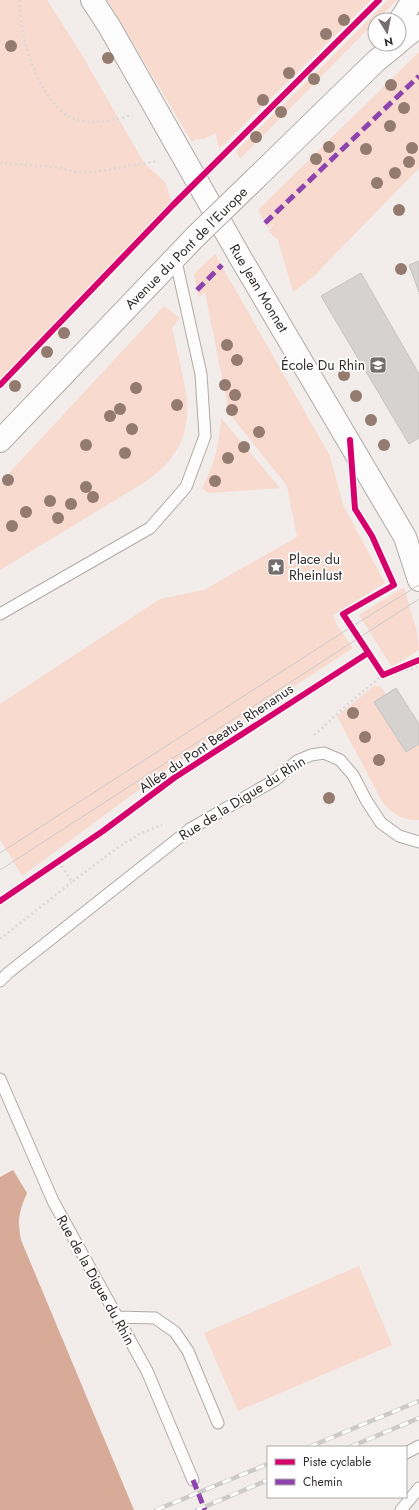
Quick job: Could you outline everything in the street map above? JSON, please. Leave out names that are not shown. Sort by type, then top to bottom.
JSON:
[{"type":"street","name":"Rue Jean Monnet","points":[[92,0],[109,26],[236,250],[412,533],[419,580]]},
{"type":"street","points":[[405,12],[413,0]]},
{"type":"street","points":[[407,36],[419,26]]},
{"type":"street","name":"Avenue du Pont de l'Europe","points":[[0,441],[195,236],[255,179],[381,52]]},
{"type":"lane","points":[[0,614],[150,528],[186,487],[205,436],[201,374],[175,258]]},
{"type":"lane","name":"Rue de la Digue du Rhin","points":[[0,980],[190,829],[275,780],[297,761],[311,754],[324,753],[340,760],[353,775],[366,800],[382,823],[399,836],[419,842]]},
{"type":"lane","name":"Rue de la Digue du Rhin","points":[[0,1079],[53,1201],[147,1372],[193,1480]]},
{"type":"lane","points":[[117,1317],[155,1318],[175,1332],[188,1351],[218,1423]]},
{"type":"lane","points":[[407,1452],[419,1446]]},
{"type":"lane","points":[[400,1510],[419,1488]]},
{"type":"path","points":[[19,0],[27,49],[36,74],[48,96],[60,109],[73,118],[93,121],[112,121],[132,115]]},
{"type":"path","points":[[0,163],[55,167],[76,172],[94,172],[163,160]]},
{"type":"path","points":[[366,650],[372,659]]},
{"type":"path","points":[[381,673],[419,660]]},
{"type":"path","points":[[381,673],[419,667]]},
{"type":"path","points":[[0,939],[116,849],[140,834]]},
{"type":"path","points":[[59,862],[72,882]]},
{"type":"shaded area","points":[[0,0],[47,0],[82,55],[144,163],[165,182],[173,205],[0,385]]},
{"type":"shaded area","points":[[107,0],[371,0],[219,149],[216,133],[204,139],[197,139],[192,142]]},
{"type":"shaded area","points":[[388,0],[397,0],[385,12],[376,12]]},
{"type":"shaded area","points":[[367,21],[367,30],[240,159],[236,151]]},
{"type":"shaded area","points":[[419,52],[419,168],[313,277],[293,292],[278,240],[268,231],[273,223],[268,228],[258,210]]},
{"type":"shaded area","points":[[215,254],[330,456],[343,505],[385,583],[333,615],[337,625],[353,648],[163,772],[22,876],[0,841],[0,704],[160,599],[204,590],[297,537],[287,486],[229,413],[205,292],[199,297],[194,274]]},
{"type":"shaded area","points":[[164,306],[180,318],[172,328],[186,393],[187,412],[185,431],[178,449],[165,466],[145,482],[0,570],[0,483]]},
{"type":"shaded area","points":[[221,418],[280,488],[208,493],[202,488],[216,454]]},
{"type":"shaded area","points":[[404,587],[417,632],[419,650],[392,667],[359,615]]},
{"type":"shaded area","points":[[374,686],[381,688],[386,695],[374,702],[406,752],[419,744],[419,820],[399,816],[383,803],[337,716]]},
{"type":"shaded area","points":[[13,1170],[27,1193],[22,1205],[20,1216],[19,1226],[21,1240],[134,1510],[0,1510],[0,1177]]},
{"type":"shaded area","points":[[359,1266],[392,1345],[238,1411],[204,1333]]},
{"type":"building","points":[[419,261],[419,292],[409,265]]},
{"type":"building","points":[[361,273],[419,374],[419,438],[409,444],[321,296]]},
{"type":"building","points":[[396,688],[419,724],[419,744],[406,752],[374,702]]},
{"type":"tram line","points":[[0,853],[351,627],[419,585]]},
{"type":"tram line","points":[[0,870],[419,599]]},
{"type":"railway","points":[[311,1446],[419,1401]]},
{"type":"railway","points":[[352,1446],[419,1418]]},
{"type":"railway","points":[[156,1510],[267,1464]]},
{"type":"railway","points":[[197,1510],[267,1480]]},
{"type":"marked path","points":[[265,223],[419,76]]},
{"type":"marked path","points":[[197,290],[222,265]]},
{"type":"marked path","points":[[193,1480],[205,1510]]},
{"type":"cycle path","points":[[0,385],[173,205],[379,0]]},
{"type":"cycle path","points":[[350,440],[355,509],[372,536],[394,585],[343,614],[383,675],[419,660]]},
{"type":"cycle path","name":"Allée du Pont Beatus Rhenanus","points":[[0,901],[103,831],[174,778],[368,653]]},
{"type":"place","name":"École Du Rhin","points":[[378,365]]},
{"type":"place","name":"Place du Rheinlust","points":[[276,567]]}]
